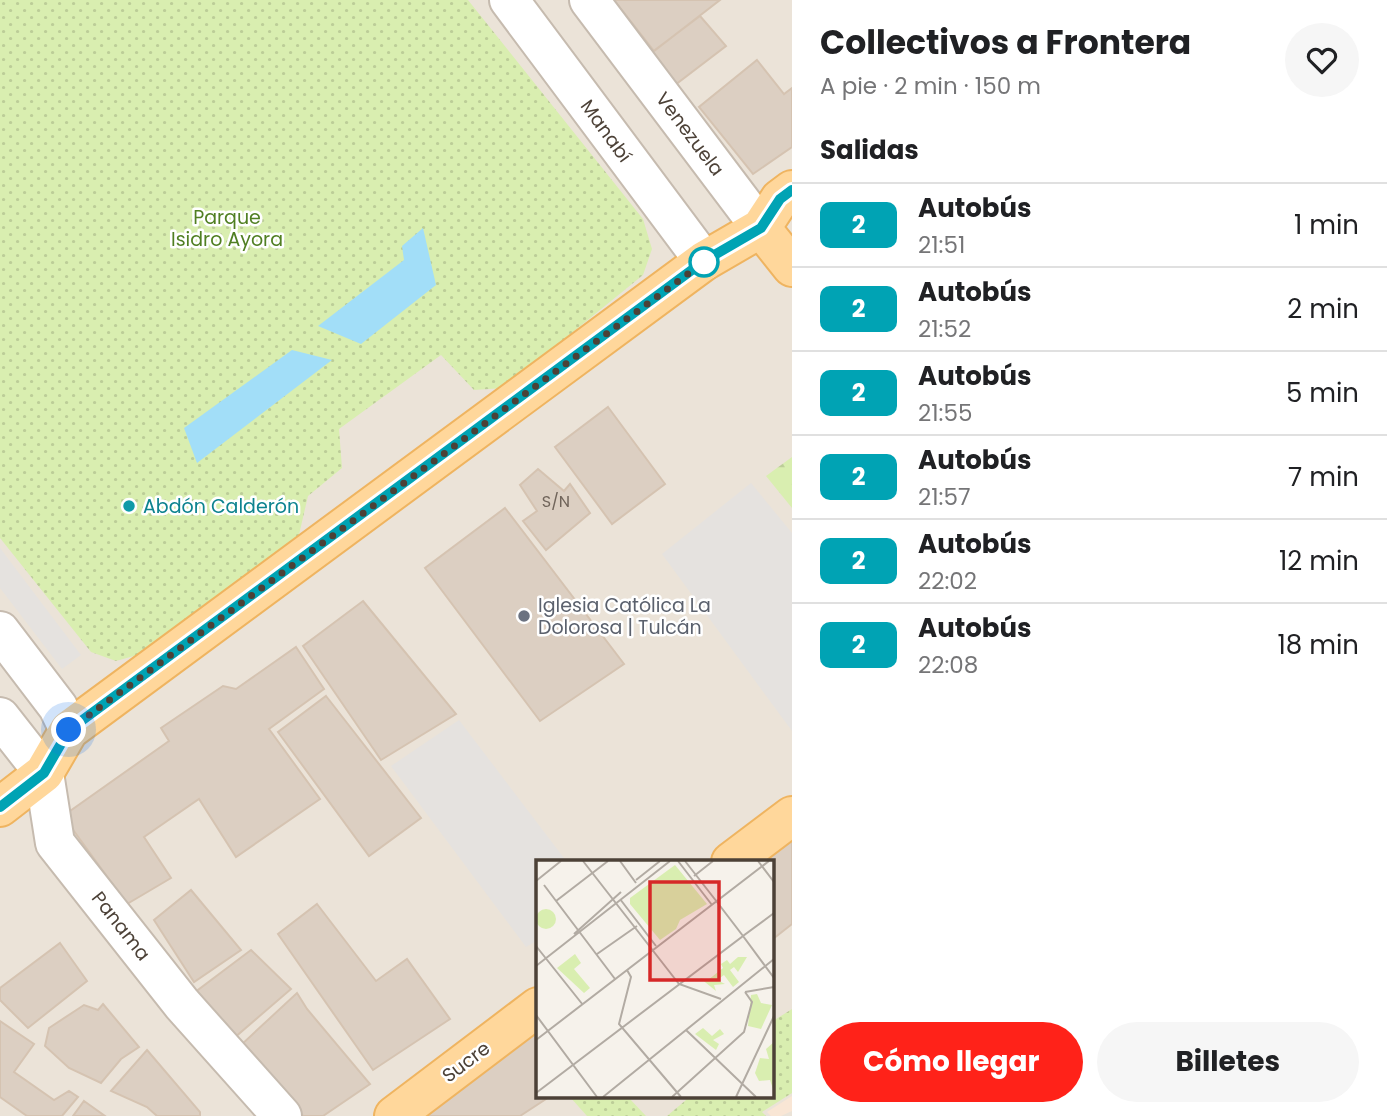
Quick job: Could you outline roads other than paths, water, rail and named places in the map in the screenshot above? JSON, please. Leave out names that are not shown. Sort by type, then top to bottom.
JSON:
[{"type":"main road","points":[[0,807],[44,773],[69,730],[704,261],[777,229],[780,199],[792,190]]},
{"type":"main road","name":"Venezuela","points":[[777,229],[792,267]]},
{"type":"main road","points":[[734,860],[792,816]]},
{"type":"main road","name":"Sucre","points":[[394,1116],[536,1009]]},
{"type":"street","name":"Manabí","points":[[509,0],[704,261]]},
{"type":"street","name":"Venezuela","points":[[589,0],[777,229]]},
{"type":"street","points":[[0,631],[58,707],[69,730]]},
{"type":"street","name":"Panama","points":[[0,716],[44,773],[55,843],[182,1004],[282,1116]]},
{"type":"water","points":[[423,228],[436,285],[361,344],[318,326],[404,260],[402,246]]},
{"type":"water","points":[[292,350],[332,360],[197,463],[184,428]]},
{"type":"place","name":"Abdón Calderón","points":[[129,506]]},
{"type":"place","name":"Iglesia Católica La Dolorosa | Tulcán","points":[[524,616]]},
{"type":"park label","name":"Parque Isidro Ayora","points":[[227,228]]}]
